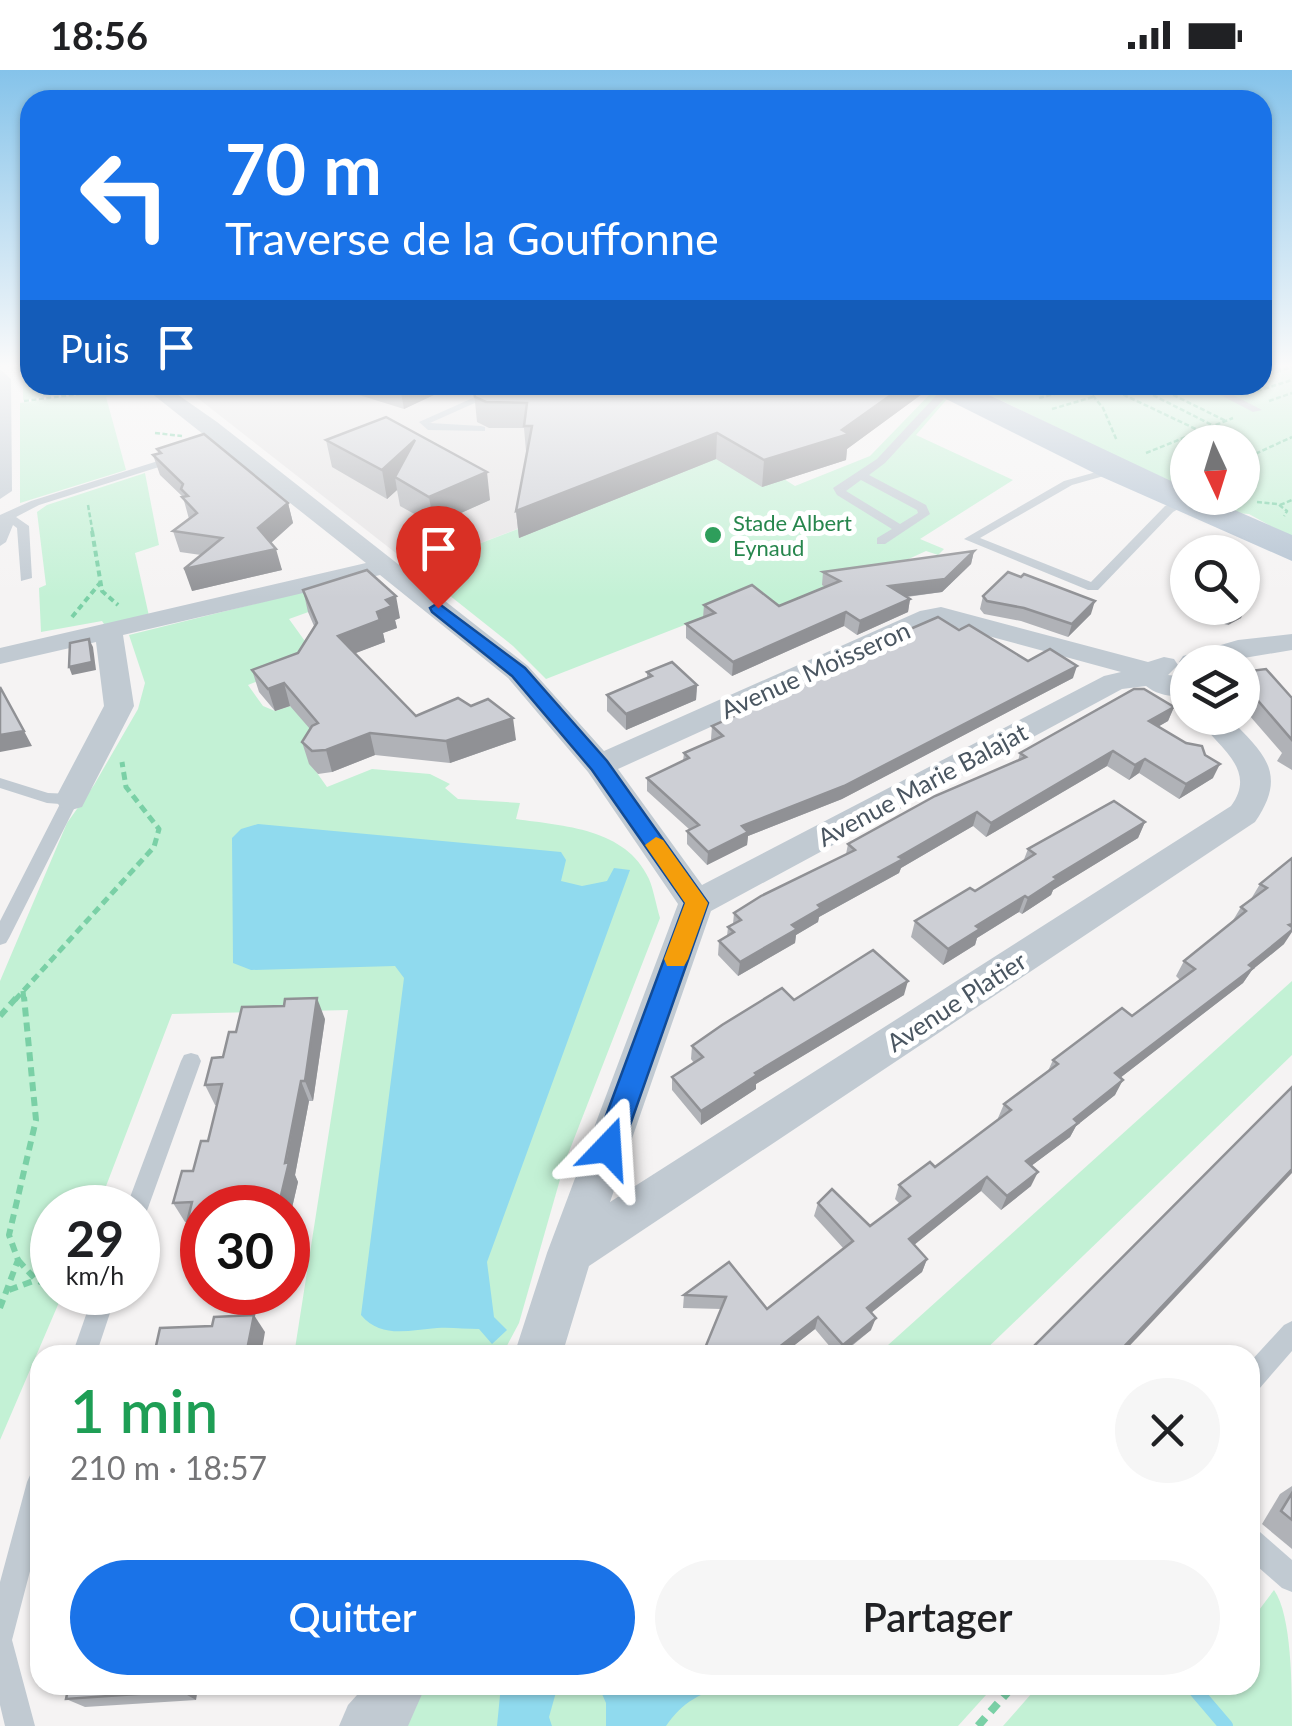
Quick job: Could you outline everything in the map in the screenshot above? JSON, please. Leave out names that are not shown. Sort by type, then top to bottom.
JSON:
[{"type":"main road","points":[[1074,443],[1170,498]]},
{"type":"main road","points":[[1204,515],[1292,553]]},
{"type":"street","points":[[219,443],[385,566],[518,672],[600,766],[696,903],[570,1252],[541,1345]]},
{"type":"street","points":[[0,656],[385,566]]},
{"type":"street","name":"Avenue Moisseron","points":[[600,766],[942,615],[1170,674]]},
{"type":"street","points":[[71,800],[115,720],[119,692],[109,633]]},
{"type":"street","name":"Avenue Marie Balajat","points":[[1260,646],[1292,642]]},
{"type":"street","name":"Avenue Marie Balajat","points":[[696,903],[1114,682],[1170,677]]},
{"type":"street","name":"Avenue Platier","points":[[570,1252],[1243,814],[1258,798],[1260,784],[1255,767],[1228,735]]},
{"type":"street","points":[[369,1726],[392,1695]]},
{"type":"lane","points":[[0,496],[6,492],[6,443]]},
{"type":"lane","points":[[900,529],[841,493],[839,488],[903,443]]},
{"type":"lane","points":[[0,542],[5,519],[35,502],[194,453]]},
{"type":"lane","points":[[1112,462],[970,539],[1093,587],[1170,513]]},
{"type":"lane","points":[[861,475],[922,508],[924,514],[881,541]]},
{"type":"lane","points":[[5,519],[23,526],[26,578]]},
{"type":"lane","points":[[0,783],[47,798],[71,800],[0,938]]},
{"type":"lane","points":[[146,1185],[191,1061]]},
{"type":"lane","points":[[87,1345],[98,1315]]},
{"type":"lane","points":[[1260,1369],[1292,1332]]},
{"type":"lane","points":[[0,1635],[30,1520]]},
{"type":"lane","points":[[1260,1551],[1292,1578]]},
{"type":"lane","points":[[0,1646],[20,1726]]},
{"type":"path","points":[[1109,443],[1112,462]]},
{"type":"path","points":[[1146,453],[1170,443]]},
{"type":"path","points":[[85,487],[102,591],[122,608],[160,621]]},
{"type":"path","points":[[1280,505],[1292,500]]},
{"type":"path","points":[[0,1016],[154,847],[160,829],[126,787],[115,720]]},
{"type":"path","points":[[23,991],[36,1120],[9,1235],[18,1260],[30,1273]]},
{"type":"path","points":[[0,1308],[18,1260]]},
{"type":"path","points":[[9,1290],[30,1282]]},
{"type":"path","points":[[978,1726],[1005,1695]]},
{"type":"shaded area","points":[[255,443],[734,443],[734,446],[415,568]]},
{"type":"green space","points":[[20,443],[119,443],[126,470],[20,503]]},
{"type":"green space","name":"Stade Albert Eynaud","points":[[882,443],[934,443],[1013,480],[920,539],[944,549],[938,555],[926,551],[778,619],[751,599],[546,679],[513,646],[415,568],[734,447],[795,486],[870,456]]},
{"type":"green space","points":[[1089,443],[1170,443],[1170,483]]},
{"type":"green space","points":[[1260,443],[1292,443],[1292,538],[1251,515],[1260,515]]},
{"type":"green space","points":[[145,473],[159,545],[135,553],[149,616],[106,627],[102,621],[41,632],[39,588],[46,585],[37,512],[47,505]]},
{"type":"green space","points":[[339,583],[339,601],[289,619],[307,644],[291,668],[248,685],[263,706],[275,711],[290,706],[321,712],[310,763],[327,787],[372,769],[430,774],[450,784],[445,788],[458,799],[520,803],[516,819],[591,832],[625,849],[649,879],[660,918],[565,1162],[519,1323],[507,1345],[296,1345],[300,1315],[310,1315],[310,1253],[348,1010],[172,1014],[106,1185],[30,1185],[30,1315],[54,1315],[41,1345],[30,1345],[30,1370],[0,1440],[0,981],[67,823],[138,709],[145,683],[129,635]]},
{"type":"green space","points":[[1292,981],[1292,1055],[990,1345],[888,1345]]},
{"type":"green space","points":[[1274,1590],[1288,1634],[1292,1726],[1003,1726],[1030,1695],[1260,1695],[1260,1609]]},
{"type":"green space","points":[[399,1695],[986,1695],[958,1726],[379,1726]]},
{"type":"water","points":[[258,824],[561,852],[566,860],[561,881],[582,886],[607,881],[614,868],[630,870],[487,1262],[494,1317],[507,1330],[492,1344],[479,1329],[386,1330],[361,1315],[404,978],[395,966],[251,970],[233,963],[232,838],[241,829]]},
{"type":"water","points":[[500,1695],[555,1695],[549,1717],[552,1726],[497,1726]]},
{"type":"water","points":[[602,1695],[702,1695],[679,1710],[666,1726],[606,1726]]},
{"type":"building","points":[[175,443],[215,443],[288,503],[258,528],[276,549],[184,569],[222,538],[173,531],[197,513],[182,497],[188,496],[181,489],[183,484],[153,455],[161,453],[157,449]]},
{"type":"building","points":[[332,443],[411,443],[382,470]]},
{"type":"building","points":[[413,443],[434,443],[487,472],[429,497],[395,477]]},
{"type":"building","points":[[529,443],[691,443],[516,511]]},
{"type":"building","points":[[735,443],[819,443],[764,460]]},
{"type":"building","points":[[974,551],[945,579],[889,586],[910,599],[860,621],[846,612],[733,662],[686,624],[715,613],[704,605],[752,585],[779,606],[840,581],[823,572]]},
{"type":"building","points":[[367,570],[396,596],[386,600],[392,606],[377,612],[380,620],[338,636],[416,716],[458,698],[471,706],[488,699],[513,718],[446,741],[370,733],[326,750],[312,751],[302,742],[318,723],[284,683],[268,689],[252,670],[298,653],[317,623],[303,590]]},
{"type":"building","points":[[1008,572],[1021,577],[1024,574],[1095,601],[1072,624],[987,601],[983,596]]},
{"type":"building","points":[[938,617],[959,630],[969,625],[1028,661],[1050,649],[1077,666],[844,786],[742,826],[748,832],[708,852],[687,831],[699,825],[647,778],[689,758],[684,753],[723,736],[712,726],[894,644],[887,639]]},
{"type":"building","points":[[89,639],[92,662],[69,667],[70,643]]},
{"type":"building","points":[[672,662],[697,685],[626,714],[607,695],[652,676],[647,672]]},
{"type":"building","points":[[1266,669],[1292,698],[1292,740],[1260,703],[1260,670]]},
{"type":"building","points":[[0,687],[24,731],[0,735]]},
{"type":"building","points":[[1134,689],[1144,689],[1170,705],[1170,709],[1149,721],[1186,743],[1202,746],[1205,755],[1220,764],[1186,784],[1145,759],[1135,765],[1113,751],[991,823],[977,812],[899,857],[903,859],[818,905],[821,908],[792,925],[797,929],[740,962],[719,941],[734,932],[728,927],[741,920],[734,913],[761,896],[855,850],[848,844],[935,796],[1026,757],[1020,753]]},
{"type":"building","points":[[1114,801],[1145,822],[1054,877],[1057,879],[1028,898],[1025,896],[976,926],[980,929],[948,949],[915,921],[970,888],[975,891],[1035,854],[1028,849]]},
{"type":"building","points":[[1292,858],[1292,930],[1249,965],[1253,968],[1115,1073],[1123,1080],[1074,1119],[1078,1123],[1026,1161],[1038,1172],[1007,1196],[987,1177],[909,1239],[927,1259],[867,1308],[876,1318],[843,1345],[818,1317],[782,1345],[706,1345],[726,1297],[684,1295],[729,1262],[767,1309],[853,1241],[818,1203],[832,1189],[870,1226],[910,1196],[899,1185],[930,1162],[935,1167],[1011,1110],[1004,1104],[1058,1064],[1053,1060],[1122,1008],[1132,1016],[1195,969],[1184,961],[1246,911],[1241,907],[1267,888],[1260,884]]},
{"type":"building","points":[[873,950],[908,981],[755,1073],[701,1111],[672,1077],[703,1057],[692,1046],[722,1025],[782,988],[794,1000]]},
{"type":"building","points":[[317,998],[284,1185],[180,1185],[180,1203],[173,1203],[182,1171],[193,1171],[201,1141],[208,1141],[222,1084],[205,1085],[212,1058],[223,1057],[229,1032],[236,1032],[242,1007],[284,1006],[285,999]]},
{"type":"building","points":[[1292,1087],[1292,1169],[1125,1345],[1035,1345]]},
{"type":"building","points":[[254,1315],[248,1345],[156,1345],[160,1328],[212,1326],[214,1317]]},
{"type":"building","points":[[1292,1493],[1292,1520],[1281,1511]]},
{"type":"building","points":[[67,1695],[123,1695],[66,1699]]},
{"type":"waterway","points":[[1200,1695],[1226,1726]]},
{"type":"slow traffic","points":[[656,845],[696,903],[676,959]]},
{"type":"place","name":"Stade Albert Eynaud","points":[[713,535]]},
{"type":"route","points":[[438,608],[518,672],[600,766],[696,903],[608,1148]]}]
